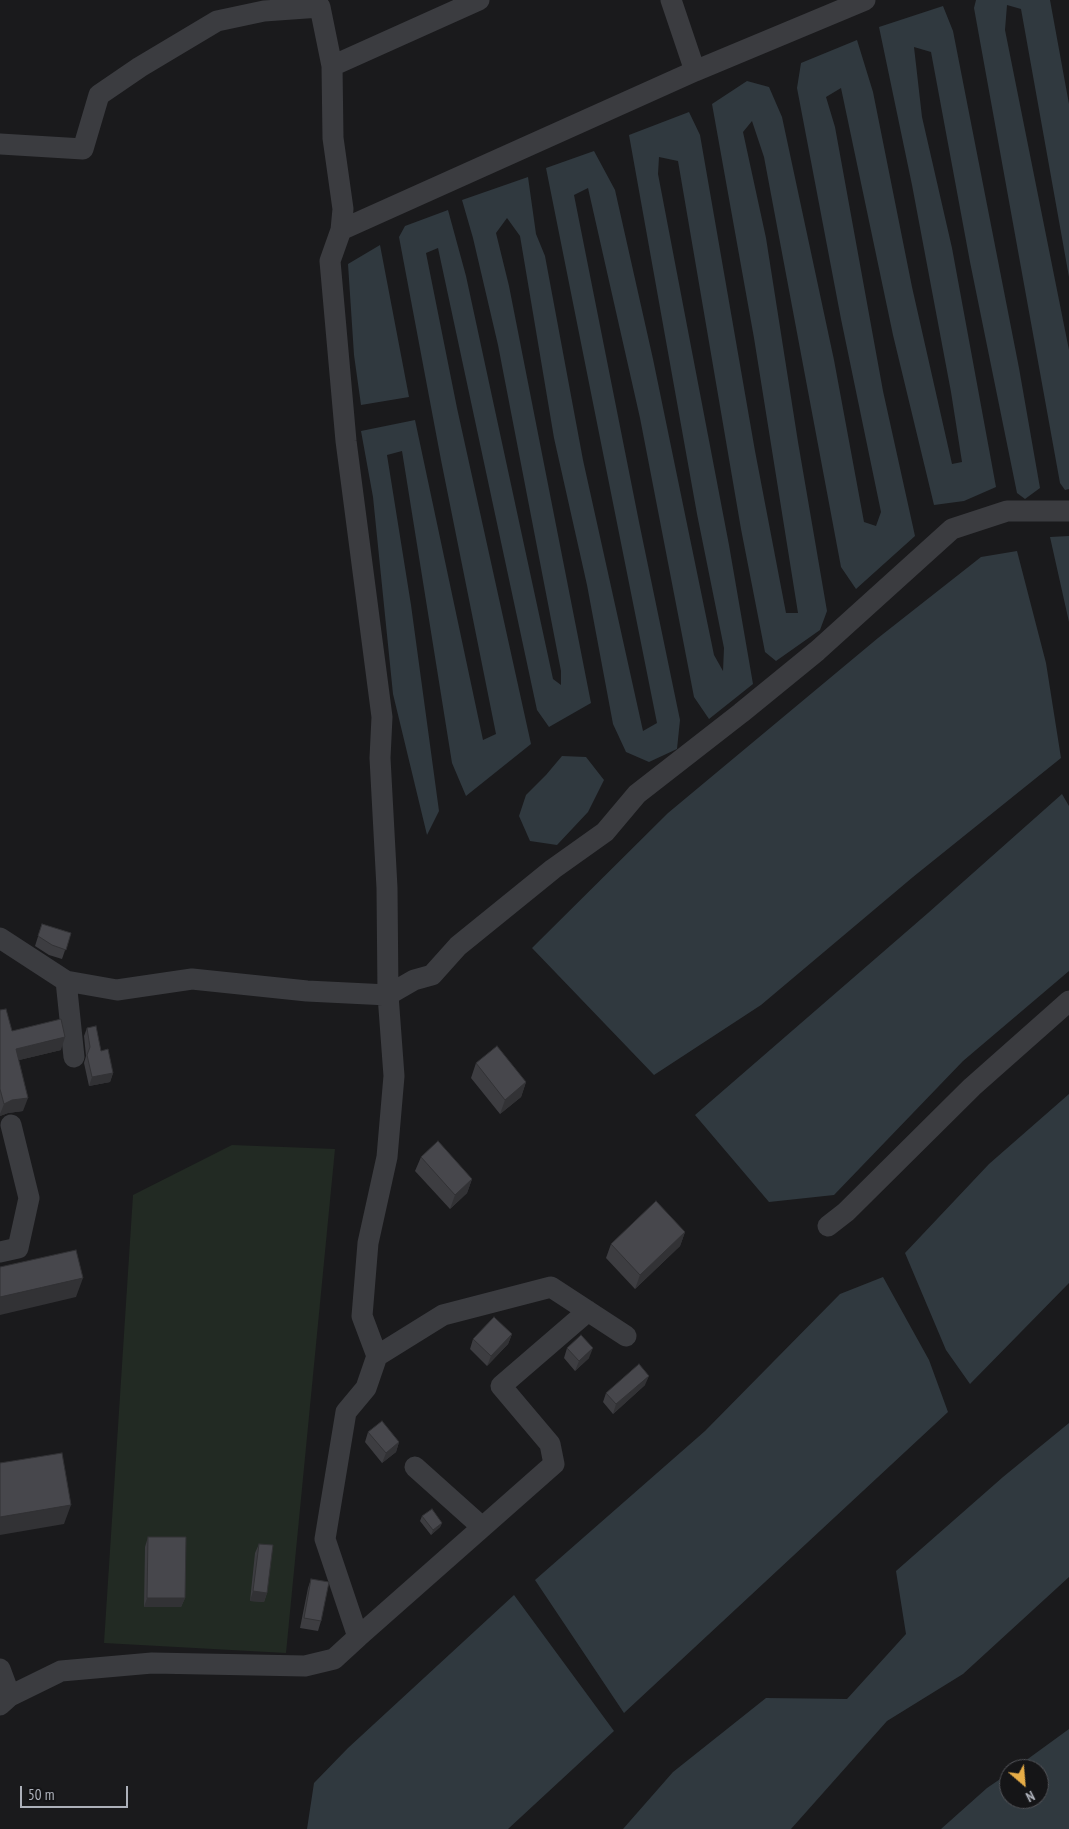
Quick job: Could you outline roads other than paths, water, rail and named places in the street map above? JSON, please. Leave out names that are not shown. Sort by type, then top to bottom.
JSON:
[{"type":"lane","points":[[332,66],[479,0]]},
{"type":"lane","points":[[671,0],[695,71]]},
{"type":"lane","points":[[341,230],[695,71],[865,0]]},
{"type":"lane","points":[[0,144],[83,149],[99,95],[140,67],[217,21],[264,11],[321,4],[332,66],[333,138],[343,209],[341,230],[330,261],[346,441],[382,717],[380,758],[387,888],[388,996],[394,1076],[387,1157],[368,1243],[362,1316],[377,1356]]},
{"type":"lane","points":[[0,938],[66,981],[117,990],[192,980],[307,991],[388,996],[414,980],[432,975],[458,946],[552,869],[605,832],[637,794],[741,713],[816,651],[952,529],[1008,512],[1069,511]]},
{"type":"lane","points":[[66,981],[74,1057]]},
{"type":"lane","points":[[828,1226],[846,1212],[972,1087],[1069,1001]]},
{"type":"lane","points":[[0,1252],[18,1248],[29,1198],[11,1125]]},
{"type":"lane","points":[[358,1637],[325,1539],[346,1412],[366,1388],[377,1356],[443,1315],[551,1287],[626,1336]]},
{"type":"lane","points":[[0,1669],[5,1700],[62,1671],[152,1663],[305,1666],[334,1659],[554,1464],[550,1444],[501,1386],[588,1311]]},
{"type":"lane","points":[[415,1467],[482,1527]]}]
